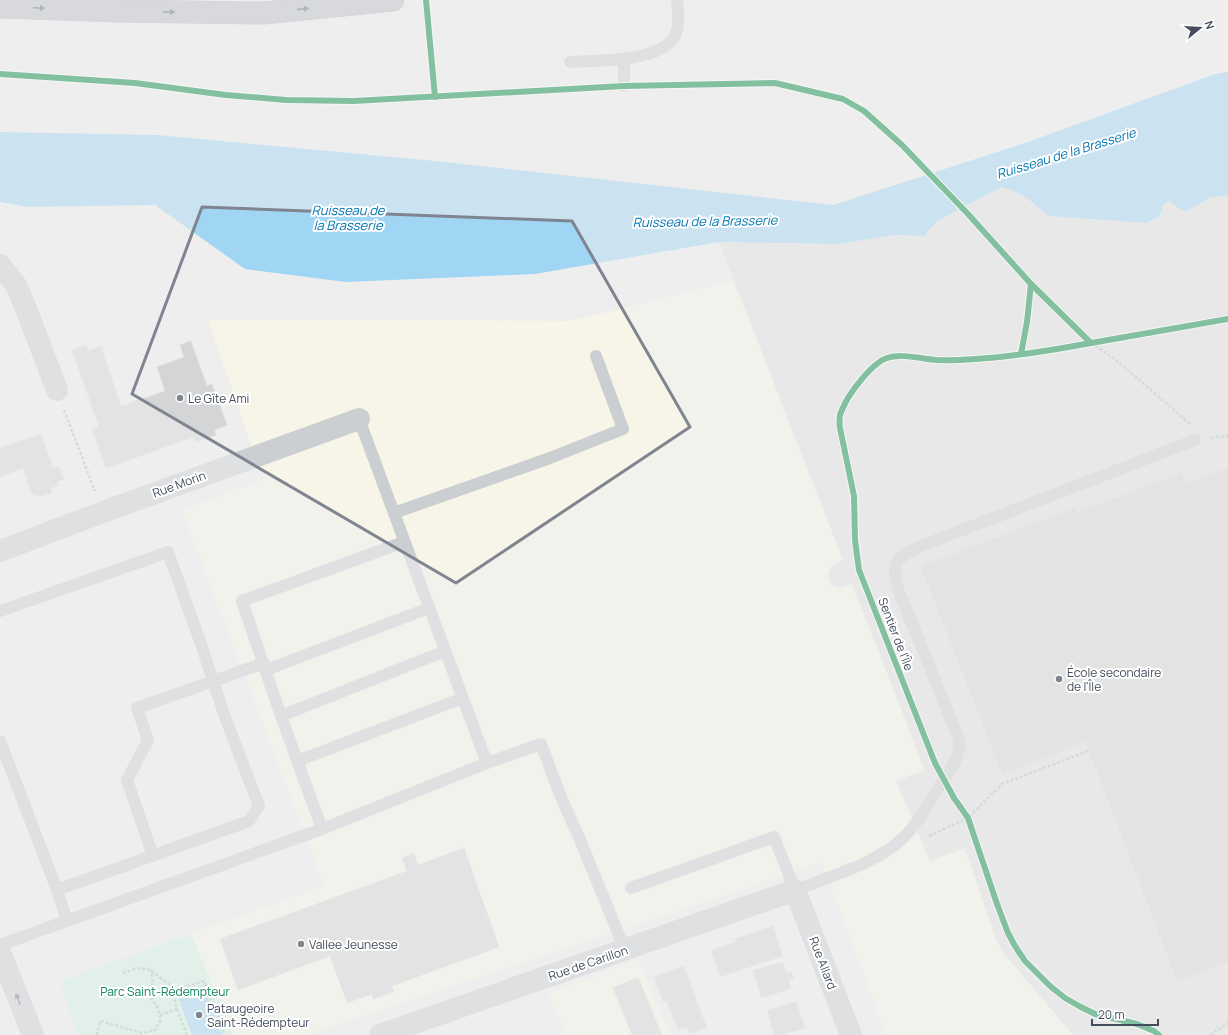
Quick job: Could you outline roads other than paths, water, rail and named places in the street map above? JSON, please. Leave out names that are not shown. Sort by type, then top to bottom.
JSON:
[{"type":"highway","points":[[0,7],[118,11],[264,13],[393,0]]},
{"type":"main road","points":[[0,952],[33,1035]]},
{"type":"street","points":[[0,265],[16,285],[57,390]]},
{"type":"street","name":"Rue Morin","points":[[0,551],[359,419]]},
{"type":"street","name":"Rue de Carillon","points":[[380,1035],[795,890]]},
{"type":"street","name":"Rue Allard","points":[[795,890],[851,1035]]},
{"type":"lane","points":[[570,62],[636,57],[658,50],[667,45],[676,34],[678,24],[677,0]]},
{"type":"lane","points":[[624,59],[624,86]]},
{"type":"lane","points":[[394,513],[550,458],[623,429],[596,356]]},
{"type":"lane","points":[[359,419],[487,763]]},
{"type":"lane","points":[[631,888],[774,837],[795,890],[863,864],[882,854],[902,840],[914,826],[944,780],[958,755],[960,747],[958,738],[898,589],[894,569],[903,554],[1195,440]]},
{"type":"lane","points":[[322,829],[281,716],[242,601],[404,542]]},
{"type":"lane","points":[[0,611],[168,552],[225,717],[259,806],[249,821],[57,890]]},
{"type":"lane","points":[[153,856],[127,780],[148,740],[138,708],[214,682],[265,667],[429,608]]},
{"type":"lane","points":[[281,716],[445,651]]},
{"type":"lane","points":[[297,761],[463,698]]},
{"type":"lane","points":[[0,741],[67,920]]},
{"type":"lane","points":[[0,946],[67,920],[322,829],[487,763],[541,744],[625,950]]},
{"type":"water","name":"Ruisseau de la Brasserie","points":[[1228,72],[1228,195],[1209,198],[1187,211],[1181,210],[1169,201],[1164,204],[1160,215],[1147,223],[1049,216],[1023,195],[1002,187],[937,221],[924,236],[895,235],[838,244],[719,242],[535,274],[346,282],[245,269],[155,205],[29,207],[0,202],[0,132],[158,135],[436,161],[833,205],[1025,143],[1215,74]]},
{"type":"water","name":"Pataugeoire Saint-Rédempteur","points":[[203,985],[222,1035],[192,1035],[177,995]]},
{"type":"place","name":"Le Gîte Ami","points":[[180,398]]},
{"type":"place","name":"École secondaire de l'Île","points":[[1059,679]]},
{"type":"place","name":"Vallee Jeunesse","points":[[301,944]]},
{"type":"place","name":"Pataugeoire Saint-Rédempteur","points":[[199,1015]]},
{"type":"park label","name":"Parc Saint-Rédempteur","points":[[165,991]]}]
